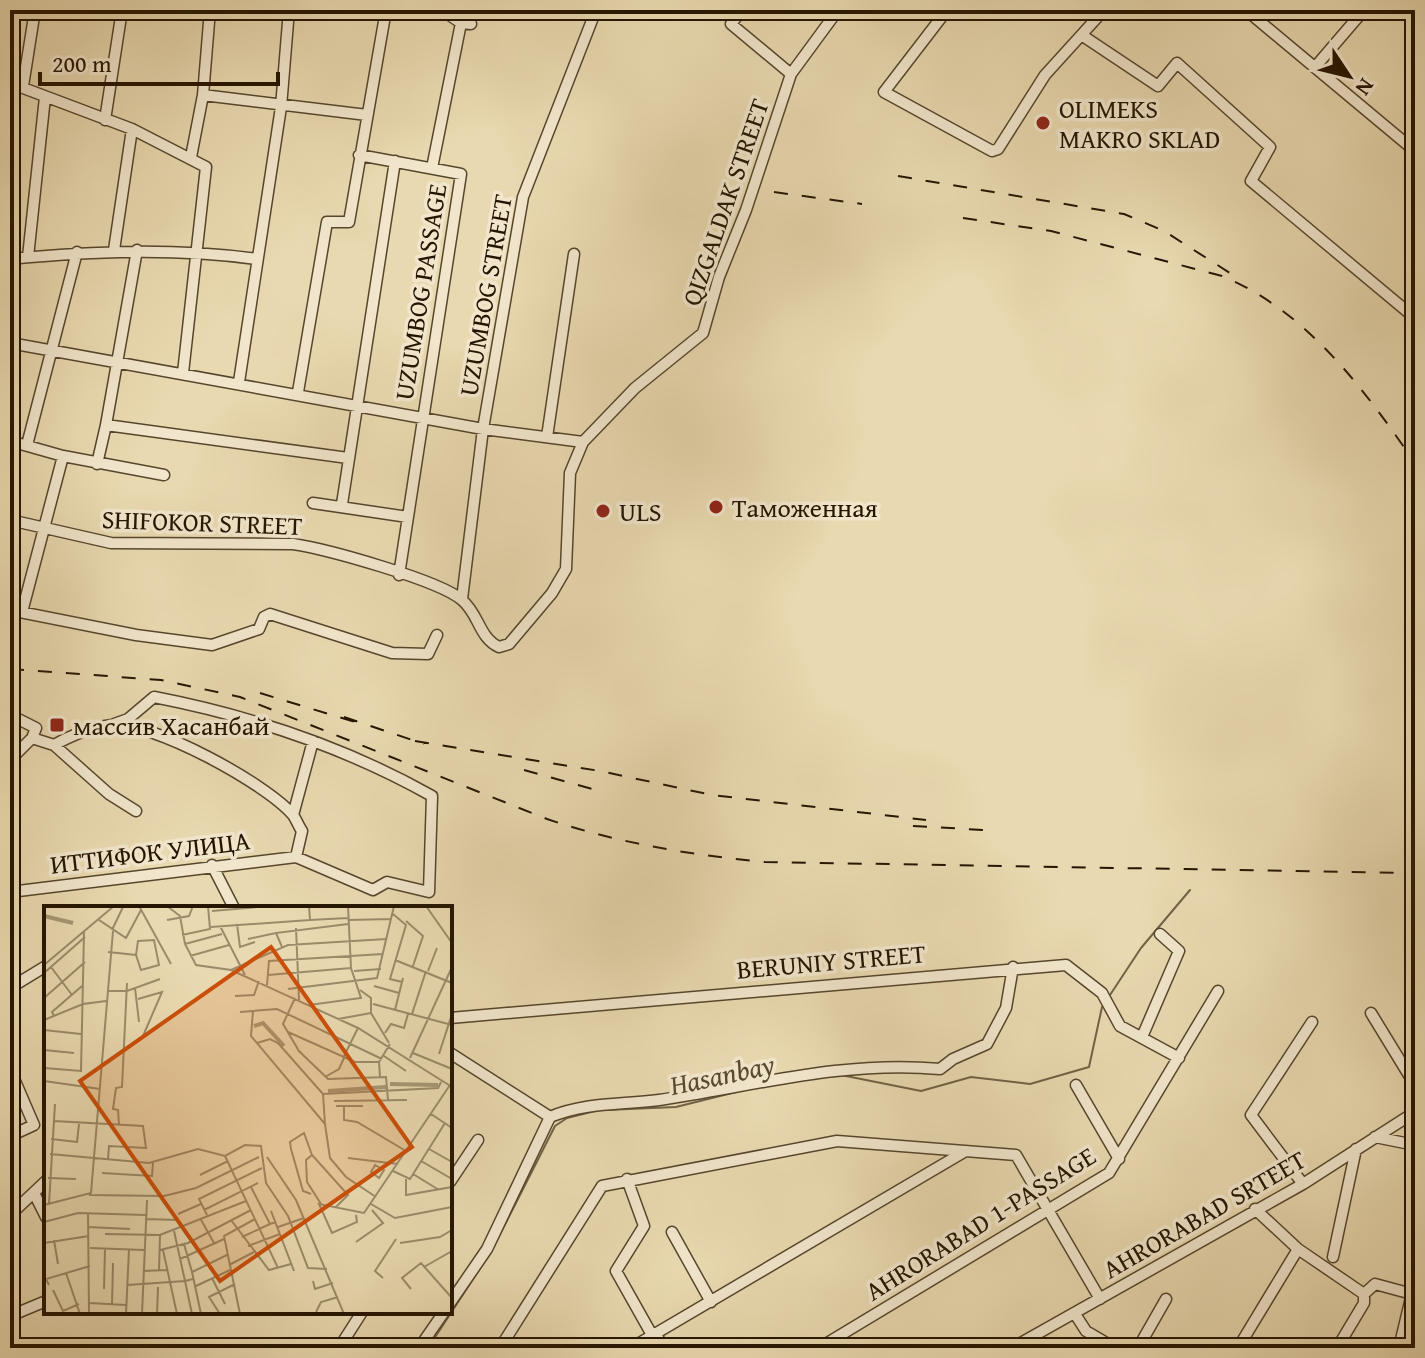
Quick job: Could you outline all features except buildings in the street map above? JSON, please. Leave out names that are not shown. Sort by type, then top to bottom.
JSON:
[{"type":"street","points":[[23,86],[35,10]]},
{"type":"street","points":[[105,120],[122,10]]},
{"type":"street","points":[[191,157],[203,95],[210,10]]},
{"type":"street","points":[[239,382],[281,107],[289,10]]},
{"type":"street","points":[[298,392],[327,222],[349,222],[386,10]]},
{"type":"street","points":[[359,155],[432,168],[466,23],[442,10]]},
{"type":"street","name":"UZUMBOG STREET","points":[[462,599],[483,429],[523,197],[596,10]]},
{"type":"street","points":[[742,10],[731,24],[791,74]]},
{"type":"street","name":"QIZGALDAK STREET","points":[[462,599],[494,645],[507,645],[562,577],[568,558],[570,473],[583,442],[635,388],[703,333],[719,277],[791,74],[838,10]]},
{"type":"street","points":[[947,10],[884,92],[992,151],[998,149],[1049,70],[1104,10]]},
{"type":"street","points":[[1246,10],[1415,151]]},
{"type":"street","points":[[1316,66],[1364,10]]},
{"type":"street","points":[[1083,36],[1158,86],[1177,63],[1270,147],[1251,181],[1415,318]]},
{"type":"street","points":[[10,83],[132,129],[206,167],[183,373]]},
{"type":"street","points":[[203,95],[281,107],[367,115]]},
{"type":"street","points":[[28,257],[45,97]]},
{"type":"street","points":[[114,250],[132,129]]},
{"type":"street","points":[[342,504],[395,161]]},
{"type":"street","name":"UZUMBOG PASSAGE","points":[[399,575],[461,174],[432,168]]},
{"type":"street","points":[[10,259],[137,250],[199,251],[257,259]]},
{"type":"street","points":[[97,464],[137,250]]},
{"type":"street","points":[[27,445],[77,252]]},
{"type":"street","points":[[547,437],[574,254]]},
{"type":"street","points":[[10,343],[298,392],[483,429],[583,442]]},
{"type":"street","points":[[106,425],[348,458]]},
{"type":"street","points":[[10,441],[97,464],[164,475]]},
{"type":"street","points":[[22,612],[63,456]]},
{"type":"street","points":[[313,503],[342,504],[408,517]]},
{"type":"street","name":"SHIFOKOR STREET","points":[[10,520],[111,543],[293,544],[432,583],[462,599]]},
{"type":"street","points":[[10,610],[136,635],[212,645],[259,629],[264,617],[270,614],[392,653],[425,655],[437,635]]},
{"type":"street","name":"ИТТИФОК УЛИЦА","points":[[10,892],[296,857],[373,890],[387,882],[429,892],[432,796],[395,775],[313,741],[256,719],[154,697],[128,719],[75,733],[54,745]]},
{"type":"street","points":[[10,715],[54,745],[109,794],[136,811]]},
{"type":"street","name":"ИТТИФОК УЛИЦА","points":[[114,724],[182,743],[251,784],[293,815]]},
{"type":"street","points":[[10,760],[34,733]]},
{"type":"street","points":[[296,857],[302,831],[293,815],[313,741]]},
{"type":"street","points":[[212,865],[233,906]]},
{"type":"street","points":[[1142,1037],[1179,951],[1160,934]]},
{"type":"street","name":"BERUNIY STREET","points":[[452,1018],[1013,967],[1066,965],[1102,993],[1120,1026],[1179,1058]]},
{"type":"street","points":[[10,988],[44,967]]},
{"type":"street","points":[[452,1300],[487,1249],[550,1117],[577,1106],[656,1100],[838,1068],[898,1065],[940,1069],[987,1044],[1006,1008],[1013,967]]},
{"type":"street","name":"AHRORABAD 1-PASSAGE","points":[[819,1348],[1105,1177],[1119,1159],[1218,991]]},
{"type":"street","points":[[1371,1013],[1415,1085]]},
{"type":"street","points":[[1303,1184],[1251,1115],[1312,1022]]},
{"type":"street","points":[[452,1054],[550,1117]]},
{"type":"street","points":[[10,1083],[15,1081],[34,1125],[10,1136]]},
{"type":"street","points":[[1076,1085],[1119,1159]]},
{"type":"street","name":"AHRORABAD SRTEET","points":[[1016,1347],[1303,1184],[1415,1112]]},
{"type":"street","points":[[1375,1137],[1415,1145]]},
{"type":"street","points":[[452,1179],[478,1140]]},
{"type":"street","points":[[500,1348],[602,1186],[837,1141],[1008,1152],[1020,1158],[1100,1299]]},
{"type":"street","points":[[1333,1257],[1356,1149]]},
{"type":"street","points":[[631,1348],[966,1151]]},
{"type":"street","points":[[627,1179],[644,1226],[616,1271],[664,1348]]},
{"type":"street","points":[[10,1215],[44,1183]]},
{"type":"street","points":[[34,1193],[44,1213]]},
{"type":"street","points":[[1255,1209],[1298,1249],[1364,1294]]},
{"type":"street","points":[[672,1232],[711,1302]]},
{"type":"street","points":[[1238,1348],[1298,1249]]},
{"type":"street","points":[[1399,1348],[1415,1281]]},
{"type":"street","points":[[1337,1348],[1364,1303],[1364,1294],[1375,1284],[1412,1294]]},
{"type":"street","points":[[1138,1348],[1166,1299]]},
{"type":"street","points":[[10,1316],[44,1302]]},
{"type":"street","points":[[339,1348],[361,1314]]},
{"type":"street","points":[[419,1348],[443,1314]]},
{"type":"street","points":[[1075,1314],[1086,1331],[1115,1348]]},
{"type":"waterway","name":"Hasanbay","points":[[1110,995],[1141,948],[1190,890]]},
{"type":"waterway","name":"Hasanbay","points":[[841,1075],[921,1091],[971,1077],[1030,1084],[1089,1067],[1102,1007]]},
{"type":"waterway","name":"Hasanbay","points":[[605,1110],[676,1107],[744,1090]]},
{"type":"waterway","name":"Hasanbay","points":[[452,1311],[492,1250],[555,1126],[567,1118],[595,1111]]},
{"type":"waterway","name":"Hasanbay","points":[[428,1348],[450,1314]]},
{"type":"railway","points":[[898,176],[1124,214],[1164,231],[1230,273]]},
{"type":"railway","points":[[774,192],[862,204]]},
{"type":"railway","points":[[963,218],[1051,231],[1222,276],[1253,291],[1307,331],[1331,355],[1375,407],[1415,463]]},
{"type":"railway","points":[[10,669],[161,680],[240,697],[547,819],[627,841],[709,856],[765,862],[1415,873]]},
{"type":"railway","points":[[260,693],[355,722]]},
{"type":"railway","points":[[344,717],[424,744]]},
{"type":"railway","points":[[415,741],[600,771],[712,795],[926,820]]},
{"type":"railway","points":[[524,770],[603,792]]},
{"type":"railway","points":[[913,826],[984,830]]},
{"type":"place","name":"OLIMEKS MAKRO SKLAD","points":[[1043,123]]},
{"type":"place","name":"Таможенная","points":[[716,507]]},
{"type":"place","name":"ULS","points":[[603,511]]},
{"type":"place","name":"массив Хасанбай","points":[[57,725]]}]
